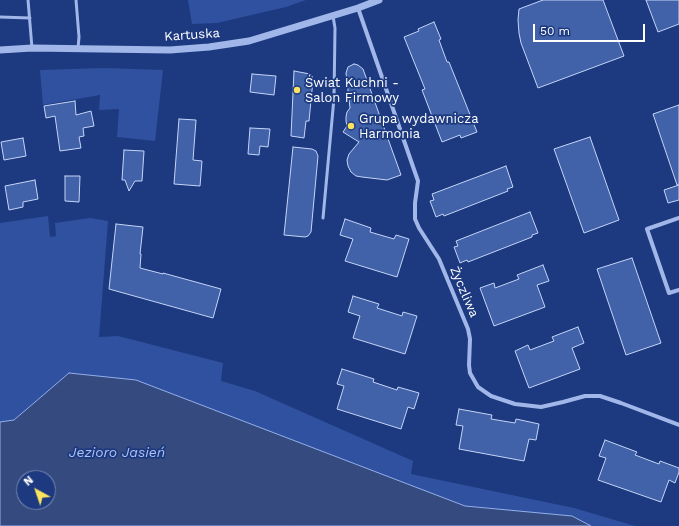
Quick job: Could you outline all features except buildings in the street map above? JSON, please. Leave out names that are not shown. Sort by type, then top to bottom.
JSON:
[{"type":"street","name":"Kartuska","points":[[0,50],[78,48],[170,50],[209,47],[249,41],[333,16],[379,0]]},
{"type":"street","name":"Życzliwa","points":[[358,8],[418,181],[415,203],[415,219],[419,228],[439,258],[468,329],[470,339],[470,373],[478,387],[490,396],[516,404],[541,407],[585,396],[600,396],[679,425]]},
{"type":"street","points":[[679,218],[647,229],[669,294],[679,290]]},
{"type":"lane","points":[[28,0],[32,48]]},
{"type":"lane","points":[[76,0],[79,37],[78,48]]},
{"type":"lane","points":[[323,218],[334,98],[335,28],[333,16]]},
{"type":"lane","points":[[0,17],[30,18]]},
{"type":"shaded area","points":[[188,0],[306,0],[286,7],[217,23],[192,24]]},
{"type":"shaded area","points":[[104,68],[163,70],[155,141],[117,137],[119,109],[99,110],[100,95],[43,105],[40,70]]},
{"type":"shaded area","points":[[48,216],[50,237],[56,236],[55,223],[90,218],[108,221],[99,337],[118,336],[223,363],[221,381],[255,391],[413,461],[411,474],[574,508],[635,526],[591,526],[572,516],[465,506],[136,380],[69,373],[14,420],[0,422],[0,223]]},
{"type":"water","name":"Jezioro Jasień","points":[[69,373],[136,380],[465,506],[572,516],[591,526],[0,526],[0,422],[14,420]]},
{"type":"place","name":"Świat Kuchni - Salon Firmowy","points":[[297,90]]},
{"type":"place","name":"Grupa wydawnicza Harmonia","points":[[351,126]]}]
